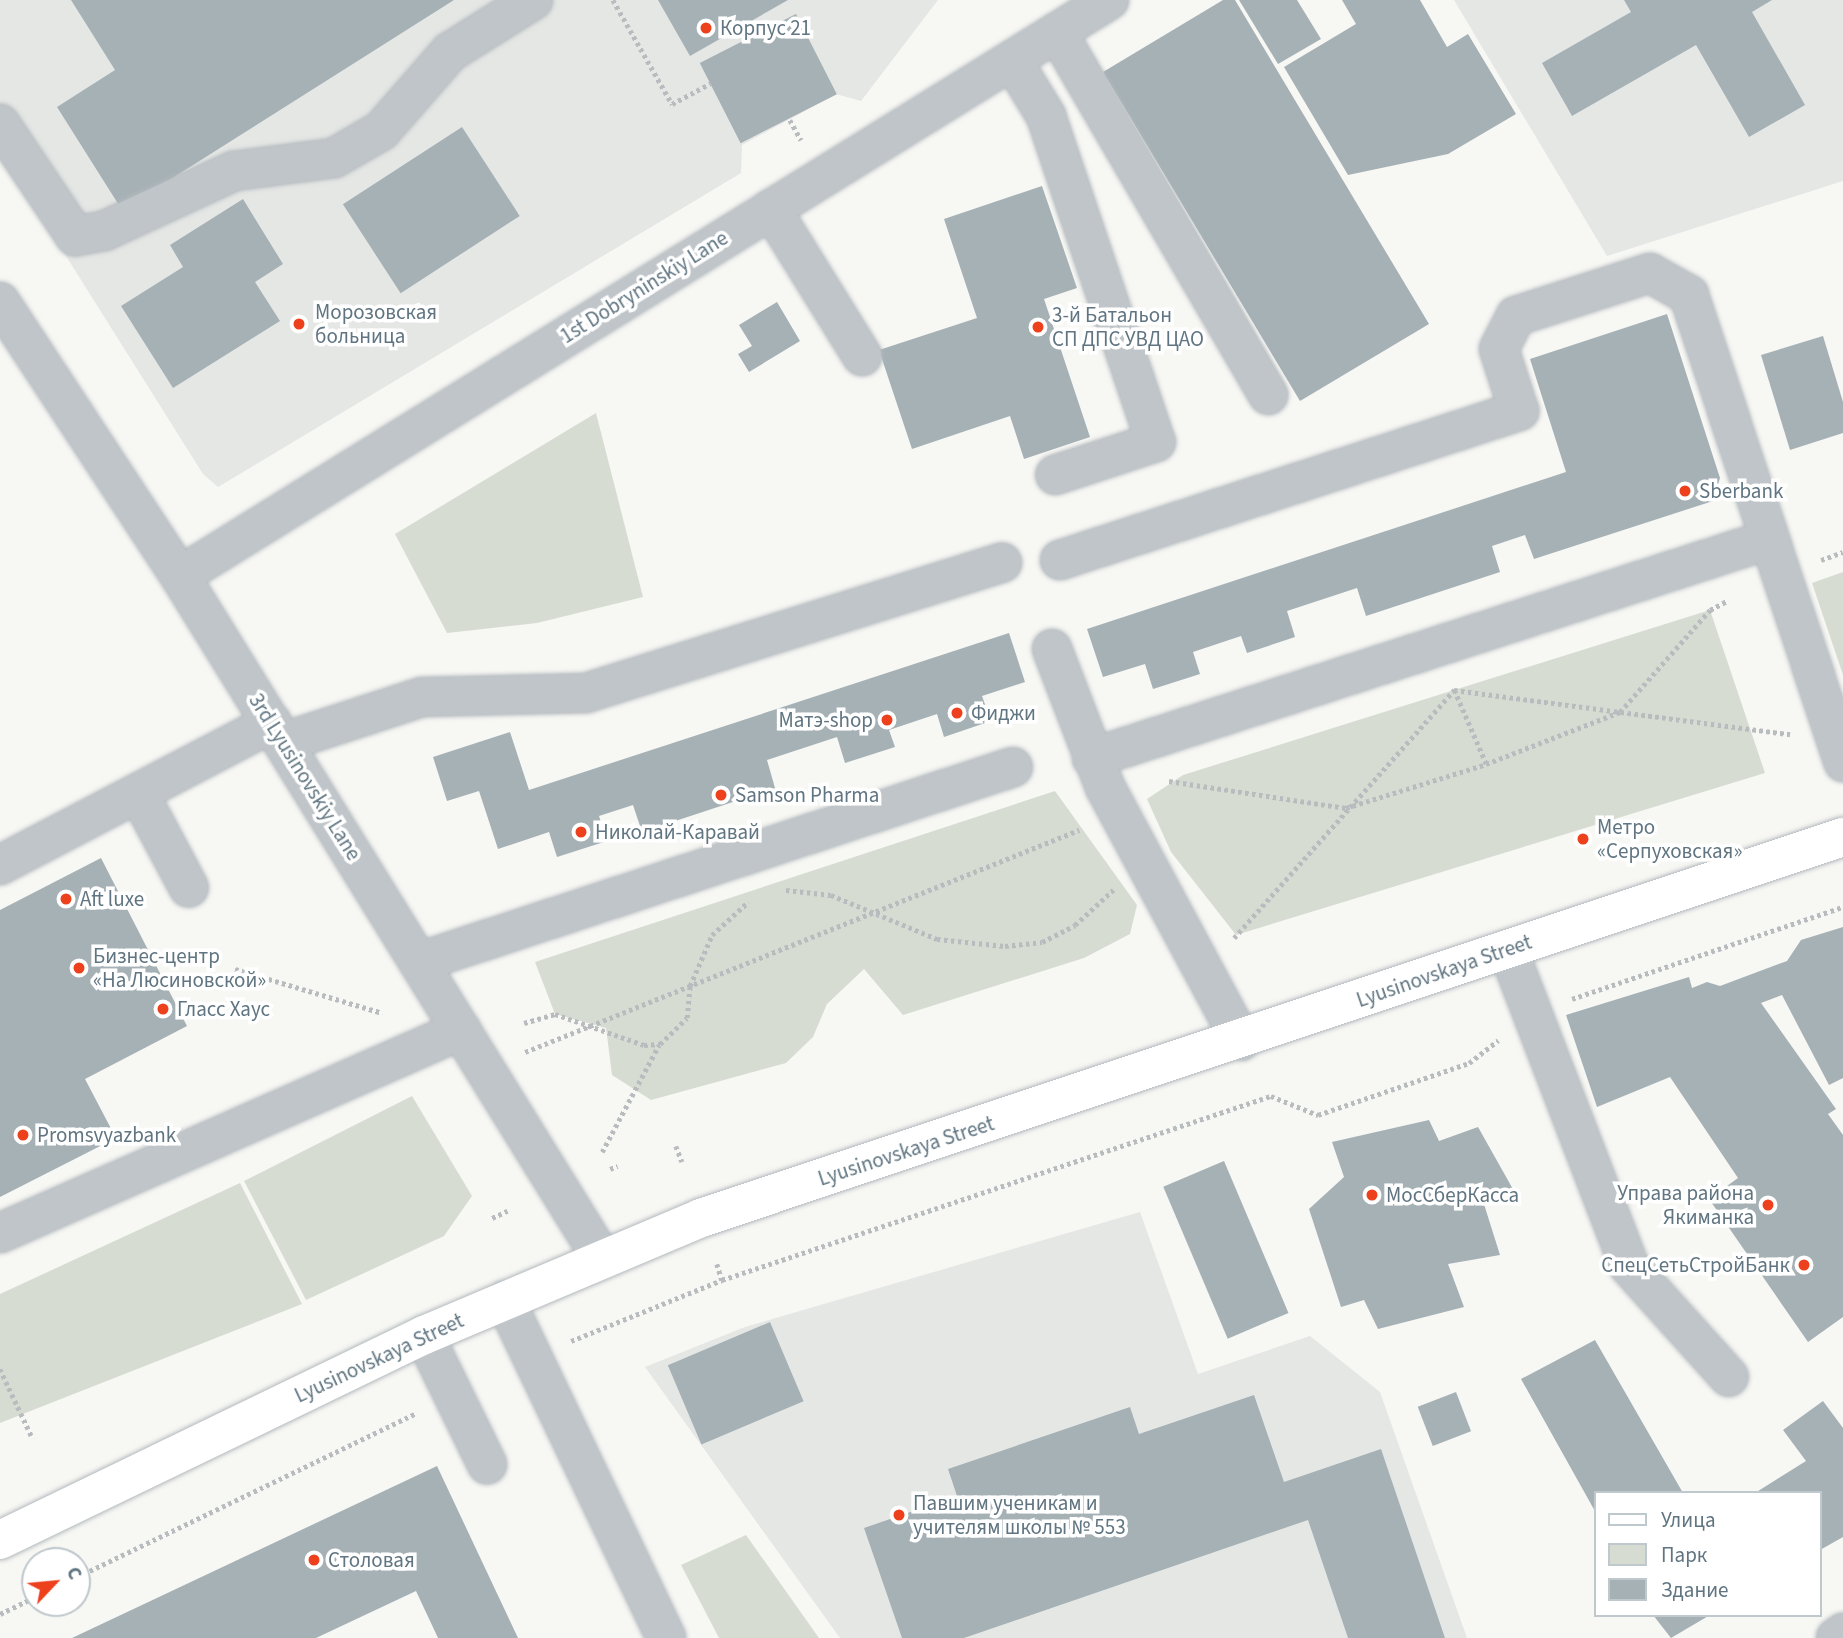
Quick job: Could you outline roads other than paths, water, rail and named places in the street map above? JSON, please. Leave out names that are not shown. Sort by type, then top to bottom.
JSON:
[{"type":"main road","name":"Lyusinovskaya Street","points":[[0,1539],[424,1335],[601,1256],[1843,837]]},
{"type":"street","points":[[0,124],[75,236],[104,231],[234,171],[334,158],[381,131],[450,52],[533,0]]},
{"type":"street","name":"1st Dobryninskiy Lane","points":[[180,576],[1109,0]]},
{"type":"street","points":[[1057,32],[1268,395]]},
{"type":"street","points":[[1012,60],[1046,116],[1156,442],[1055,475]]},
{"type":"street","points":[[771,209],[862,356]]},
{"type":"street","points":[[1060,560],[1519,411],[1499,349],[1516,316],[1650,272],[1689,295],[1843,762]]},
{"type":"street","name":"3rd Lyusinovskiy Lane","points":[[0,302],[180,576],[601,1256]]},
{"type":"street","points":[[1105,786],[1775,556]]},
{"type":"street","points":[[0,864],[139,794],[278,733],[422,697],[586,694],[1002,563]]},
{"type":"street","points":[[1052,649],[1105,786],[1140,856],[1205,968],[1241,1041]]},
{"type":"street","points":[[419,961],[1013,767]]},
{"type":"street","points":[[139,794],[189,887]]},
{"type":"street","points":[[1508,950],[1629,1266],[1729,1377]]},
{"type":"street","points":[[0,1233],[461,1030]]},
{"type":"street","points":[[505,1300],[666,1638]]},
{"type":"street","points":[[424,1335],[487,1464]]},
{"type":"street","points":[[1836,1638],[1843,1633]]},
{"type":"place","name":"Корпус 21","points":[[706,28]]},
{"type":"place","name":"Морозовская больница","points":[[299,324]]},
{"type":"place","name":"3-й Батальон СП ДПС УВД ЦАО","points":[[1038,327]]},
{"type":"place","name":"Sberbank","points":[[1685,491]]},
{"type":"place","name":"Фиджи","points":[[957,713]]},
{"type":"place","name":"Матэ-shop","points":[[887,720]]},
{"type":"place","name":"Samson Pharma","points":[[721,795]]},
{"type":"place","name":"Николай-Каравай","points":[[581,832]]},
{"type":"place","name":"Метро «Серпуховская»","points":[[1583,839]]},
{"type":"place","name":"Aft luxe","points":[[66,899]]},
{"type":"place","name":"Бизнес-центр «На Люсиновской»","points":[[79,968]]},
{"type":"place","name":"Гласс Хаус","points":[[163,1009]]},
{"type":"place","name":"Promsvyazbank","points":[[23,1135]]},
{"type":"place","name":"МосСберКасса","points":[[1372,1195]]},
{"type":"place","name":"Управа района Якиманка","points":[[1768,1205]]},
{"type":"place","name":"СпецСетьСтройБанк","points":[[1804,1265]]},
{"type":"place","name":"Павшим ученикам и учителям школы № 553","points":[[899,1515]]},
{"type":"place","name":"Столовая","points":[[314,1560]]}]
